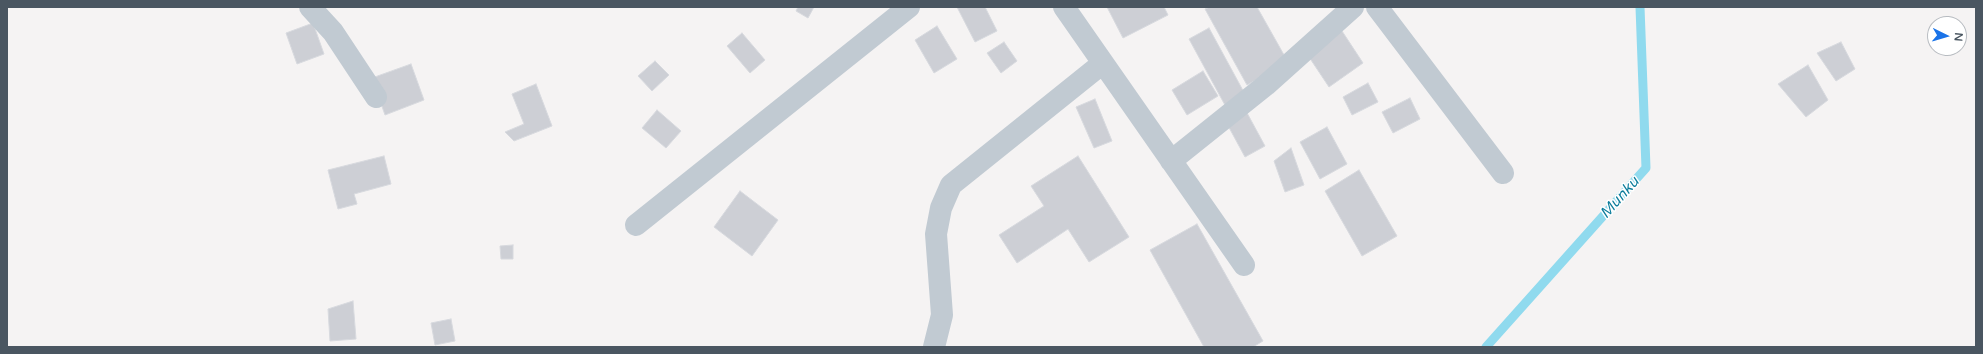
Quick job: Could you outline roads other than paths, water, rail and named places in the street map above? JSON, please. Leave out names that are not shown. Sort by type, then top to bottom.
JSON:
[{"type":"street","points":[[310,7],[333,32],[376,97]]},
{"type":"street","points":[[636,225],[909,7]]},
{"type":"street","points":[[1064,7],[1244,265]]},
{"type":"street","points":[[1171,161],[1266,85],[1353,7]]},
{"type":"street","points":[[1377,7],[1503,173]]},
{"type":"street","points":[[934,347],[942,315],[936,234],[941,208],[951,185],[1103,63]]},
{"type":"waterway","name":"Munku","points":[[1486,347],[1646,168],[1640,7]]}]
